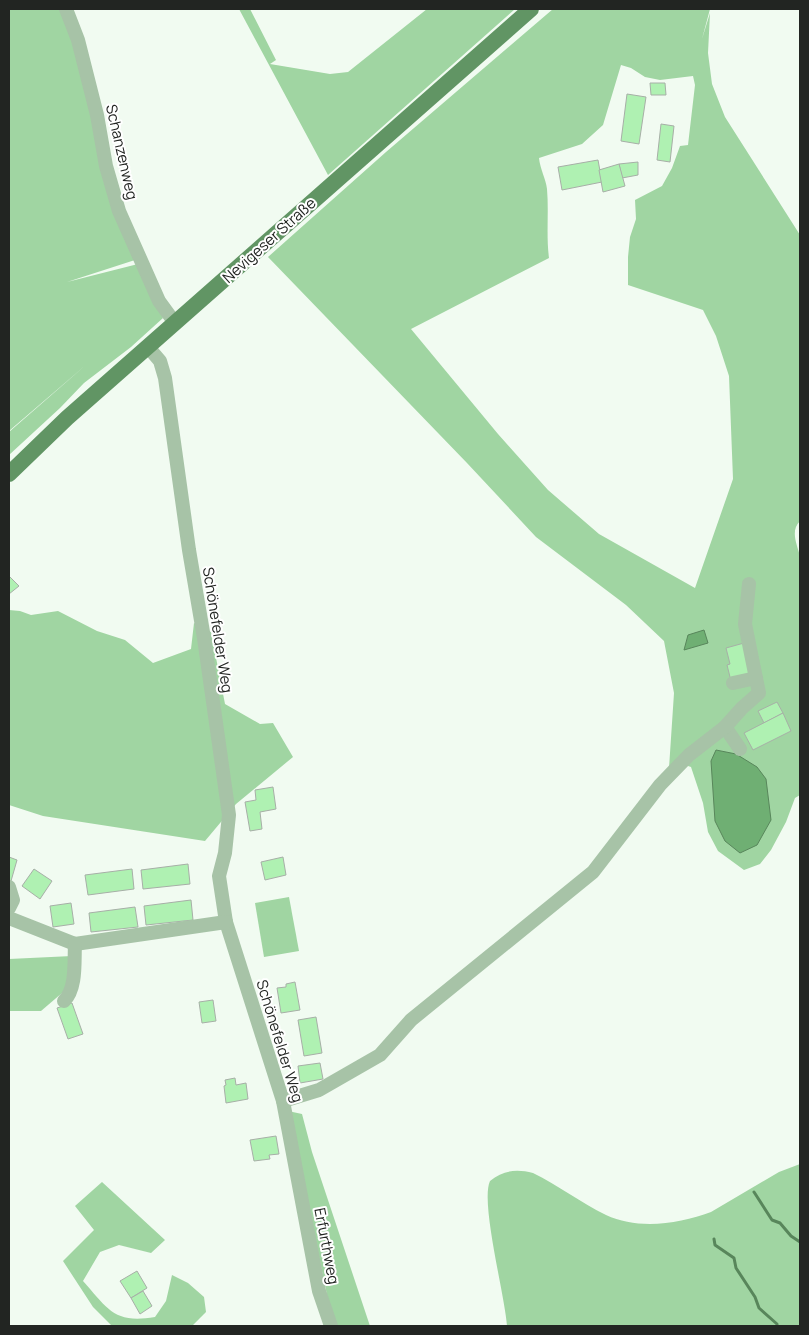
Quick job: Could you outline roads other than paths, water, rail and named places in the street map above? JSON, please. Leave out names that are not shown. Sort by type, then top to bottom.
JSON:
[{"type":"main road","name":"Nevigeser Straße","points":[[9,474],[67,418],[531,9]]},
{"type":"street","name":"Schanzenweg","points":[[66,9],[78,40],[97,115],[106,166],[119,211],[160,301],[175,323]]},
{"type":"street","name":"Schönefelder Weg","points":[[148,347],[160,361],[165,378],[229,814],[225,853],[219,876],[226,922],[283,1101],[296,1171]]},
{"type":"street","points":[[283,1101],[319,1090],[380,1055],[410,1020],[593,872],[660,785],[689,755],[725,727],[742,708],[759,694],[745,624],[749,584]]},
{"type":"street","points":[[742,708],[736,686],[756,678]]},
{"type":"street","points":[[725,727],[740,749]]},
{"type":"street","points":[[9,887],[13,900],[9,908]]},
{"type":"street","points":[[9,918],[74,944],[226,922]]},
{"type":"street","points":[[64,1001],[70,996],[72,986],[74,944]]},
{"type":"street","name":"Erfurthweg","points":[[296,1171],[319,1290],[331,1326]]},
{"type":"waterway","points":[[754,1192],[772,1220],[780,1223],[791,1236],[800,1242]]},
{"type":"waterway","points":[[714,1239],[715,1245],[734,1258],[736,1268],[755,1297],[759,1308],[777,1326]]}]
